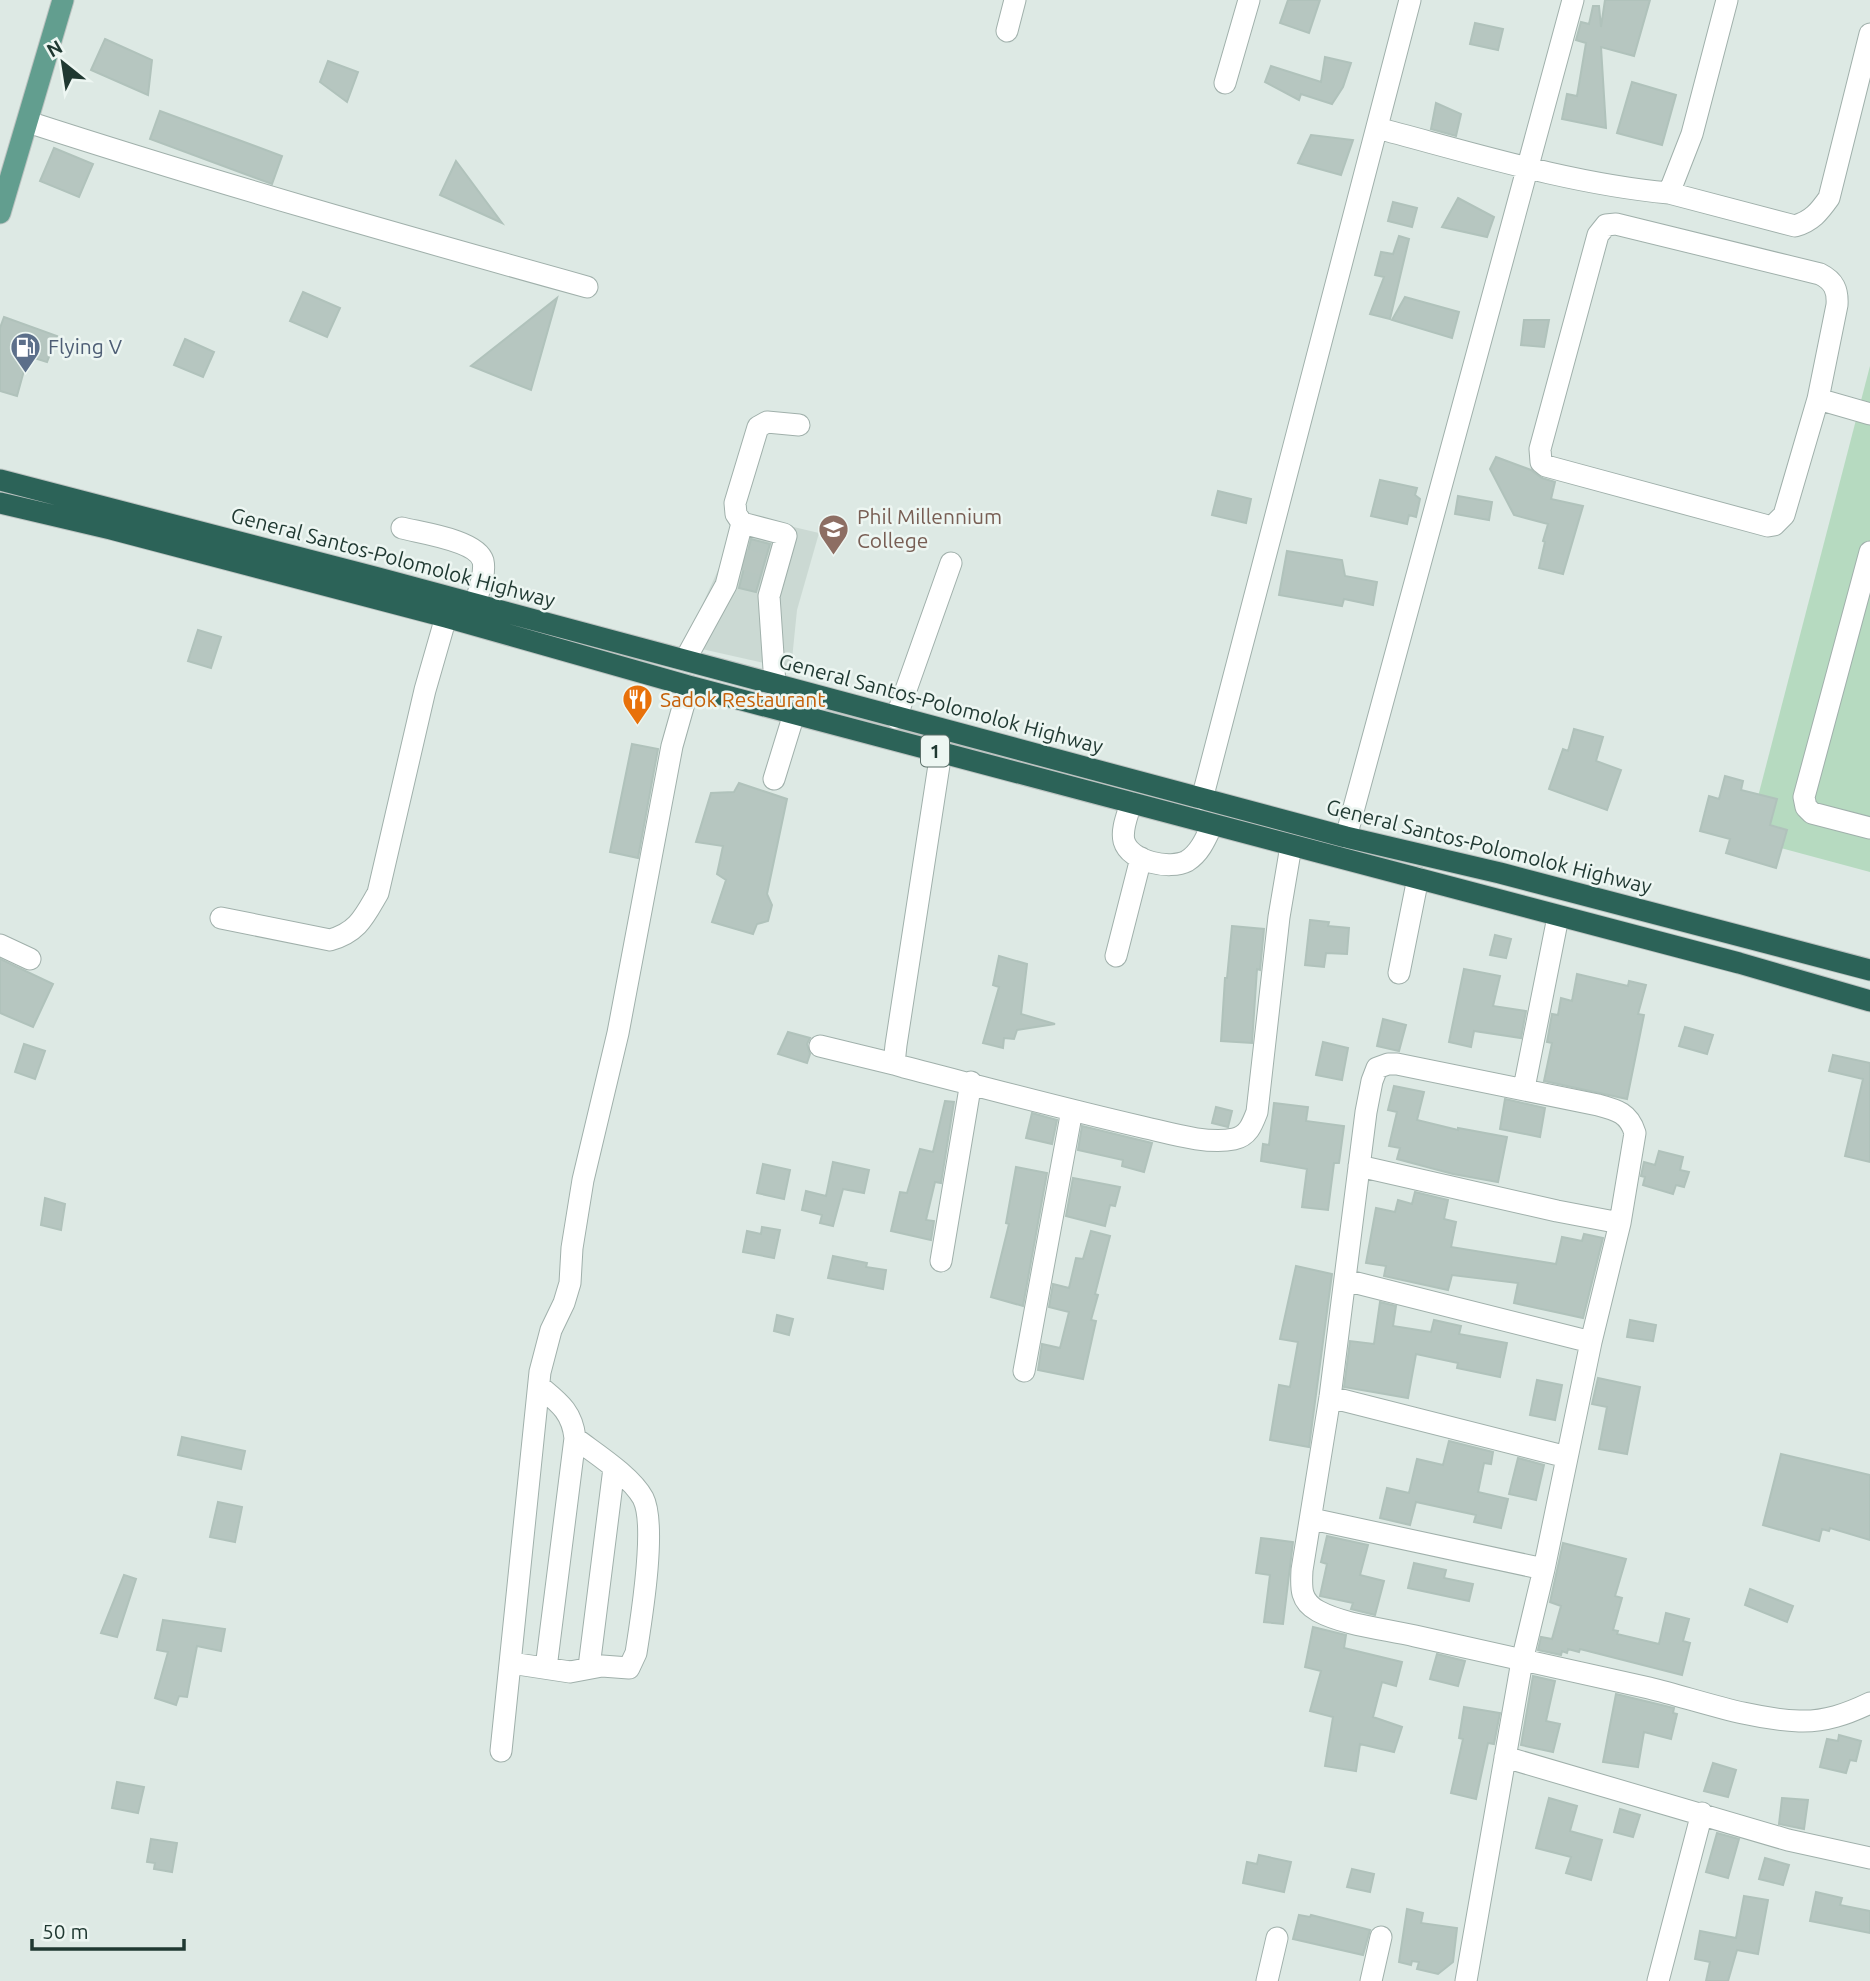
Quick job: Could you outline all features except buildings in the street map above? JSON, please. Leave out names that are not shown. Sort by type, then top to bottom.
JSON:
[{"type":"highway","name":"General Santos-Polomolok Highway","points":[[0,480],[1346,837],[1500,873],[1870,970]]},
{"type":"highway","name":"1","points":[[0,503],[111,529],[446,617],[689,686],[1739,963],[1870,1001]]},
{"type":"main road","points":[[0,213],[63,0]]},
{"type":"street","points":[[1007,31],[1015,0]]},
{"type":"street","points":[[1225,83],[1249,0]]},
{"type":"street","points":[[1202,799],[1410,0]]},
{"type":"street","points":[[1346,837],[1573,0]]},
{"type":"street","points":[[1669,193],[1692,134],[1727,0]]},
{"type":"street","points":[[1377,128],[1527,167],[1612,186],[1669,193],[1795,226],[1818,214],[1829,198],[1870,34]]},
{"type":"street","points":[[28,121],[285,202],[587,288]]},
{"type":"street","points":[[1606,225],[1626,226],[1829,278],[1835,286],[1837,305],[1818,399],[1784,515],[1774,525],[1768,526],[1546,466],[1541,463],[1539,456],[1598,235],[1606,225]]},
{"type":"street","points":[[1818,399],[1870,414]]},
{"type":"street","points":[[685,660],[738,558],[742,523],[736,514],[735,503],[758,427],[767,422],[799,425]]},
{"type":"street","points":[[742,523],[784,534],[786,539],[772,567],[769,596],[775,684]]},
{"type":"street","points":[[402,528],[465,544],[480,554],[484,563],[475,605]]},
{"type":"street","points":[[1869,562],[1804,797],[1806,807],[1812,813],[1870,828]]},
{"type":"street","points":[[896,718],[951,563]]},
{"type":"street","points":[[221,918],[330,940],[346,936],[362,920],[378,893],[425,690],[446,617]]},
{"type":"street","points":[[501,1751],[539,1386],[551,1330],[570,1283],[572,1248],[583,1180],[618,1033],[672,746],[689,686]]},
{"type":"street","points":[[774,779],[794,714]]},
{"type":"street","points":[[894,1063],[941,752]]},
{"type":"street","points":[[1131,803],[1123,833],[1124,842],[1128,849],[1141,858],[1169,865],[1186,861],[1202,846],[1212,825]]},
{"type":"street","points":[[820,1046],[1072,1111],[1191,1138],[1231,1140],[1247,1133],[1257,1112],[1279,917],[1291,846]]},
{"type":"street","points":[[1116,957],[1141,858]]},
{"type":"street","points":[[1399,973],[1418,878]]},
{"type":"street","points":[[1524,1088],[1558,917]]},
{"type":"street","points":[[0,945],[30,959]]},
{"type":"street","points":[[1466,1981],[1522,1661],[1591,1342],[1620,1223],[1635,1133],[1627,1116],[1615,1110],[1524,1088],[1397,1064],[1381,1066],[1372,1081],[1359,1166],[1330,1397],[1301,1591],[1308,1604],[1318,1611],[1350,1621],[1522,1661],[1651,1689],[1734,1710],[1797,1721],[1821,1721],[1852,1712],[1870,1703]]},
{"type":"street","points":[[941,1261],[971,1083]]},
{"type":"street","points":[[1024,1370],[1072,1111]]},
{"type":"street","points":[[1359,1166],[1620,1223]]},
{"type":"street","points":[[1345,1280],[1591,1342]]},
{"type":"street","points":[[539,1386],[566,1410],[573,1422],[575,1438],[546,1668]]},
{"type":"street","points":[[1330,1397],[1567,1457]]},
{"type":"street","points":[[511,1663],[570,1672],[602,1666],[629,1668],[636,1653],[649,1541],[648,1514],[644,1499],[614,1468],[575,1438]]},
{"type":"street","points":[[589,1667],[614,1468]]},
{"type":"street","points":[[1312,1519],[1544,1569]]},
{"type":"street","points":[[1505,1757],[1788,1840],[1870,1858]]},
{"type":"street","points":[[1658,1981],[1702,1813]]},
{"type":"street","points":[[1371,1981],[1381,1937]]},
{"type":"street","points":[[1267,1981],[1277,1938]]},
{"type":"shaded area","points":[[743,515],[819,533],[797,610],[791,669],[684,645]]},
{"type":"green space","points":[[1870,366],[1870,872],[1747,839]]},
{"type":"tunnel","points":[[742,559],[768,566]]},
{"type":"place","name":"Flying V","points":[[25,374]]},
{"type":"place","name":"Phil Millennium College","points":[[834,556]]},
{"type":"place","name":"Sadok Restaurant","points":[[637,727]]}]
